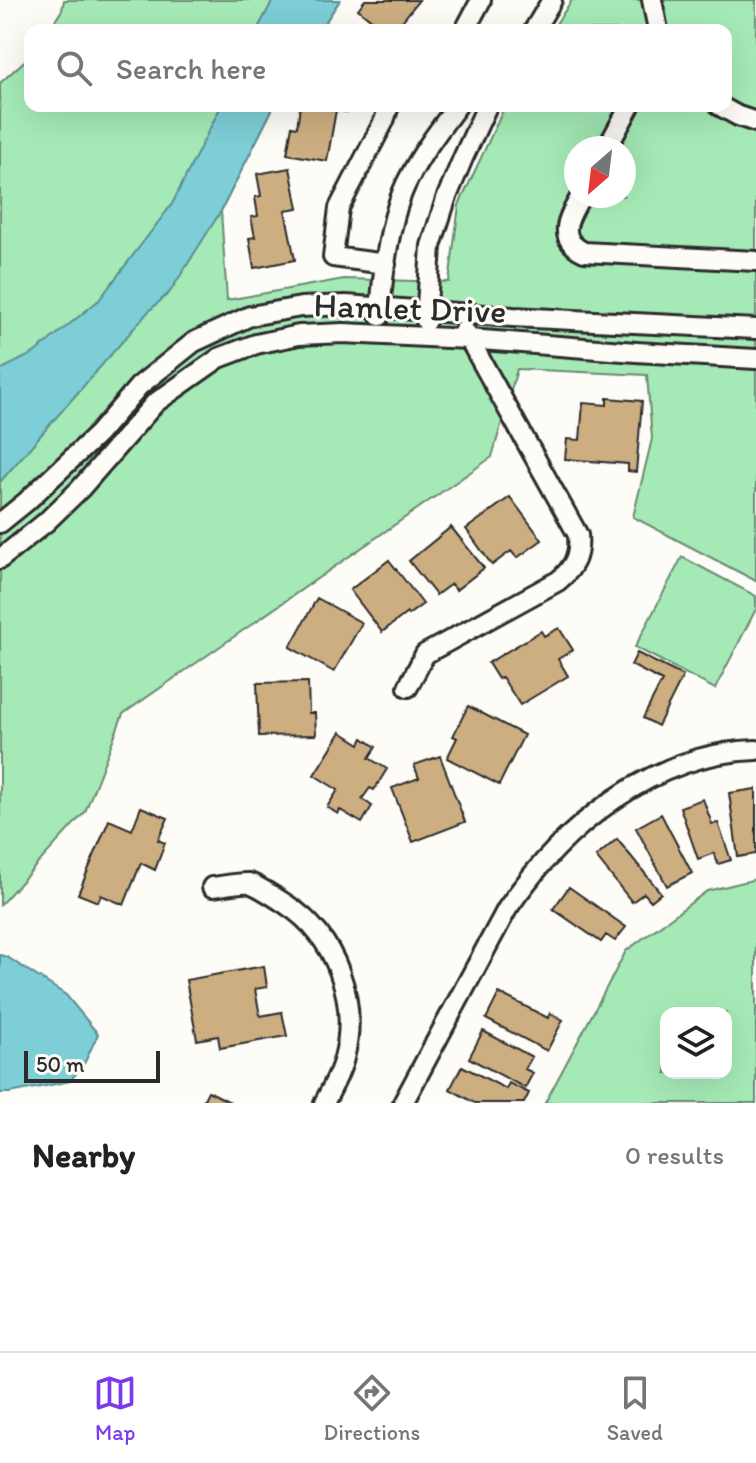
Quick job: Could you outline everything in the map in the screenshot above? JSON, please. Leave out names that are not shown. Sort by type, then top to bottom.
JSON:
[{"type":"street","points":[[468,24],[481,0]]},
{"type":"street","points":[[654,1],[657,24]]},
{"type":"street","points":[[531,24],[549,5]]},
{"type":"street","points":[[538,24],[549,5]]},
{"type":"street","points":[[386,264],[333,257],[339,208],[387,112]]},
{"type":"street","points":[[379,334],[380,307],[395,218],[408,179],[452,112]]},
{"type":"street","points":[[424,336],[431,246],[446,199],[484,112]]},
{"type":"street","points":[[614,136],[627,112]]},
{"type":"street","points":[[731,112],[756,122]]},
{"type":"street","points":[[574,208],[568,218],[567,235],[577,249],[584,252],[756,261]]},
{"type":"street","name":"Hamlet Drive","points":[[0,523],[98,434],[139,386],[194,342],[250,316],[301,307],[346,305],[756,329]]},
{"type":"street","points":[[408,687],[425,654],[558,581],[575,561],[579,548],[578,535],[456,313]]},
{"type":"street","name":"Hamlet Drive","points":[[0,559],[69,500],[155,403],[219,358],[256,344],[299,335],[379,334],[756,359]]},
{"type":"street","points":[[403,1103],[507,909],[523,884],[552,851],[585,821],[646,780],[671,768],[709,757],[756,750]]},
{"type":"street","points":[[212,887],[249,883],[280,900],[304,918],[324,941],[339,968],[347,998],[348,1028],[344,1059],[324,1103]]},
{"type":"green space","points":[[64,0],[340,0],[324,24],[53,24]]},
{"type":"green space","points":[[572,0],[756,0],[756,581],[633,517],[652,439],[647,375],[517,369],[492,457],[123,714],[85,812],[0,905],[0,83],[24,61],[24,112],[271,112],[221,211],[227,300],[344,279],[449,282],[459,205],[502,112],[732,112],[732,24],[556,24]]},
{"type":"green space","points":[[682,557],[756,596],[756,609],[715,689],[635,647]]},
{"type":"green space","points":[[756,879],[756,1103],[545,1103],[626,951],[707,891]]},
{"type":"water","points":[[273,0],[340,0],[324,24],[260,24]]},
{"type":"water","points":[[218,112],[271,112],[221,211],[170,292],[148,312],[0,482],[0,370],[34,353],[99,300],[172,204]]},
{"type":"water","points":[[0,955],[66,995],[98,1034],[85,1062],[70,1081],[0,1093]]},
{"type":"building","points":[[365,0],[419,0],[400,24],[377,24],[358,9]]},
{"type":"building","points":[[299,112],[336,112],[327,161],[287,154],[292,126],[297,127]]},
{"type":"building","points":[[290,168],[298,208],[285,210],[295,260],[254,268],[249,238],[255,237],[251,217],[258,216],[255,197],[261,196],[257,174]]},
{"type":"building","points":[[607,398],[642,401],[636,472],[628,471],[628,464],[565,459],[567,439],[580,440],[583,403],[607,405]]},
{"type":"building","points":[[510,497],[542,540],[517,558],[511,551],[492,565],[466,529]]},
{"type":"building","points":[[451,527],[484,568],[456,590],[451,584],[436,595],[409,561]]},
{"type":"building","points":[[389,560],[423,604],[382,632],[350,590]]},
{"type":"building","points":[[317,598],[362,623],[334,672],[290,647]]},
{"type":"building","points":[[559,628],[573,650],[558,659],[568,676],[520,705],[502,677],[498,679],[488,663],[541,631],[544,636]]},
{"type":"building","points":[[637,653],[683,676],[658,726],[643,718],[662,681],[631,665]]},
{"type":"building","points":[[308,682],[309,713],[315,713],[316,735],[259,736],[257,683]]},
{"type":"building","points":[[468,706],[524,735],[499,785],[447,758],[457,738],[453,736]]},
{"type":"building","points":[[341,732],[360,744],[363,738],[376,747],[369,758],[387,769],[374,790],[370,788],[362,799],[372,806],[362,823],[340,810],[338,814],[327,807],[338,790],[314,775]]},
{"type":"building","points":[[440,756],[465,822],[413,842],[392,788],[419,778],[414,765]]},
{"type":"building","points":[[756,789],[756,854],[738,857],[729,793]]},
{"type":"building","points":[[703,799],[712,824],[718,823],[731,860],[718,864],[714,853],[698,859],[680,807]]},
{"type":"building","points":[[141,807],[168,818],[158,840],[165,843],[155,870],[141,863],[124,905],[101,895],[98,902],[78,894],[109,820],[132,830]]},
{"type":"building","points":[[661,814],[692,873],[667,886],[636,828]]},
{"type":"building","points":[[617,839],[661,893],[651,901],[644,893],[632,902],[596,857]]},
{"type":"building","points":[[569,887],[626,927],[615,941],[606,935],[601,942],[553,909]]},
{"type":"building","points":[[264,966],[267,987],[255,989],[260,1016],[282,1012],[287,1036],[220,1048],[218,1036],[197,1040],[186,980]]},
{"type":"building","points":[[499,993],[548,1018],[550,1013],[563,1020],[547,1051],[486,1019]]},
{"type":"building","points":[[483,1031],[532,1057],[525,1069],[533,1073],[525,1088],[469,1058]]},
{"type":"building","points":[[462,1066],[506,1089],[509,1083],[529,1093],[524,1103],[475,1103],[450,1089]]},
{"type":"building","points":[[208,1091],[232,1103],[202,1103]]}]
